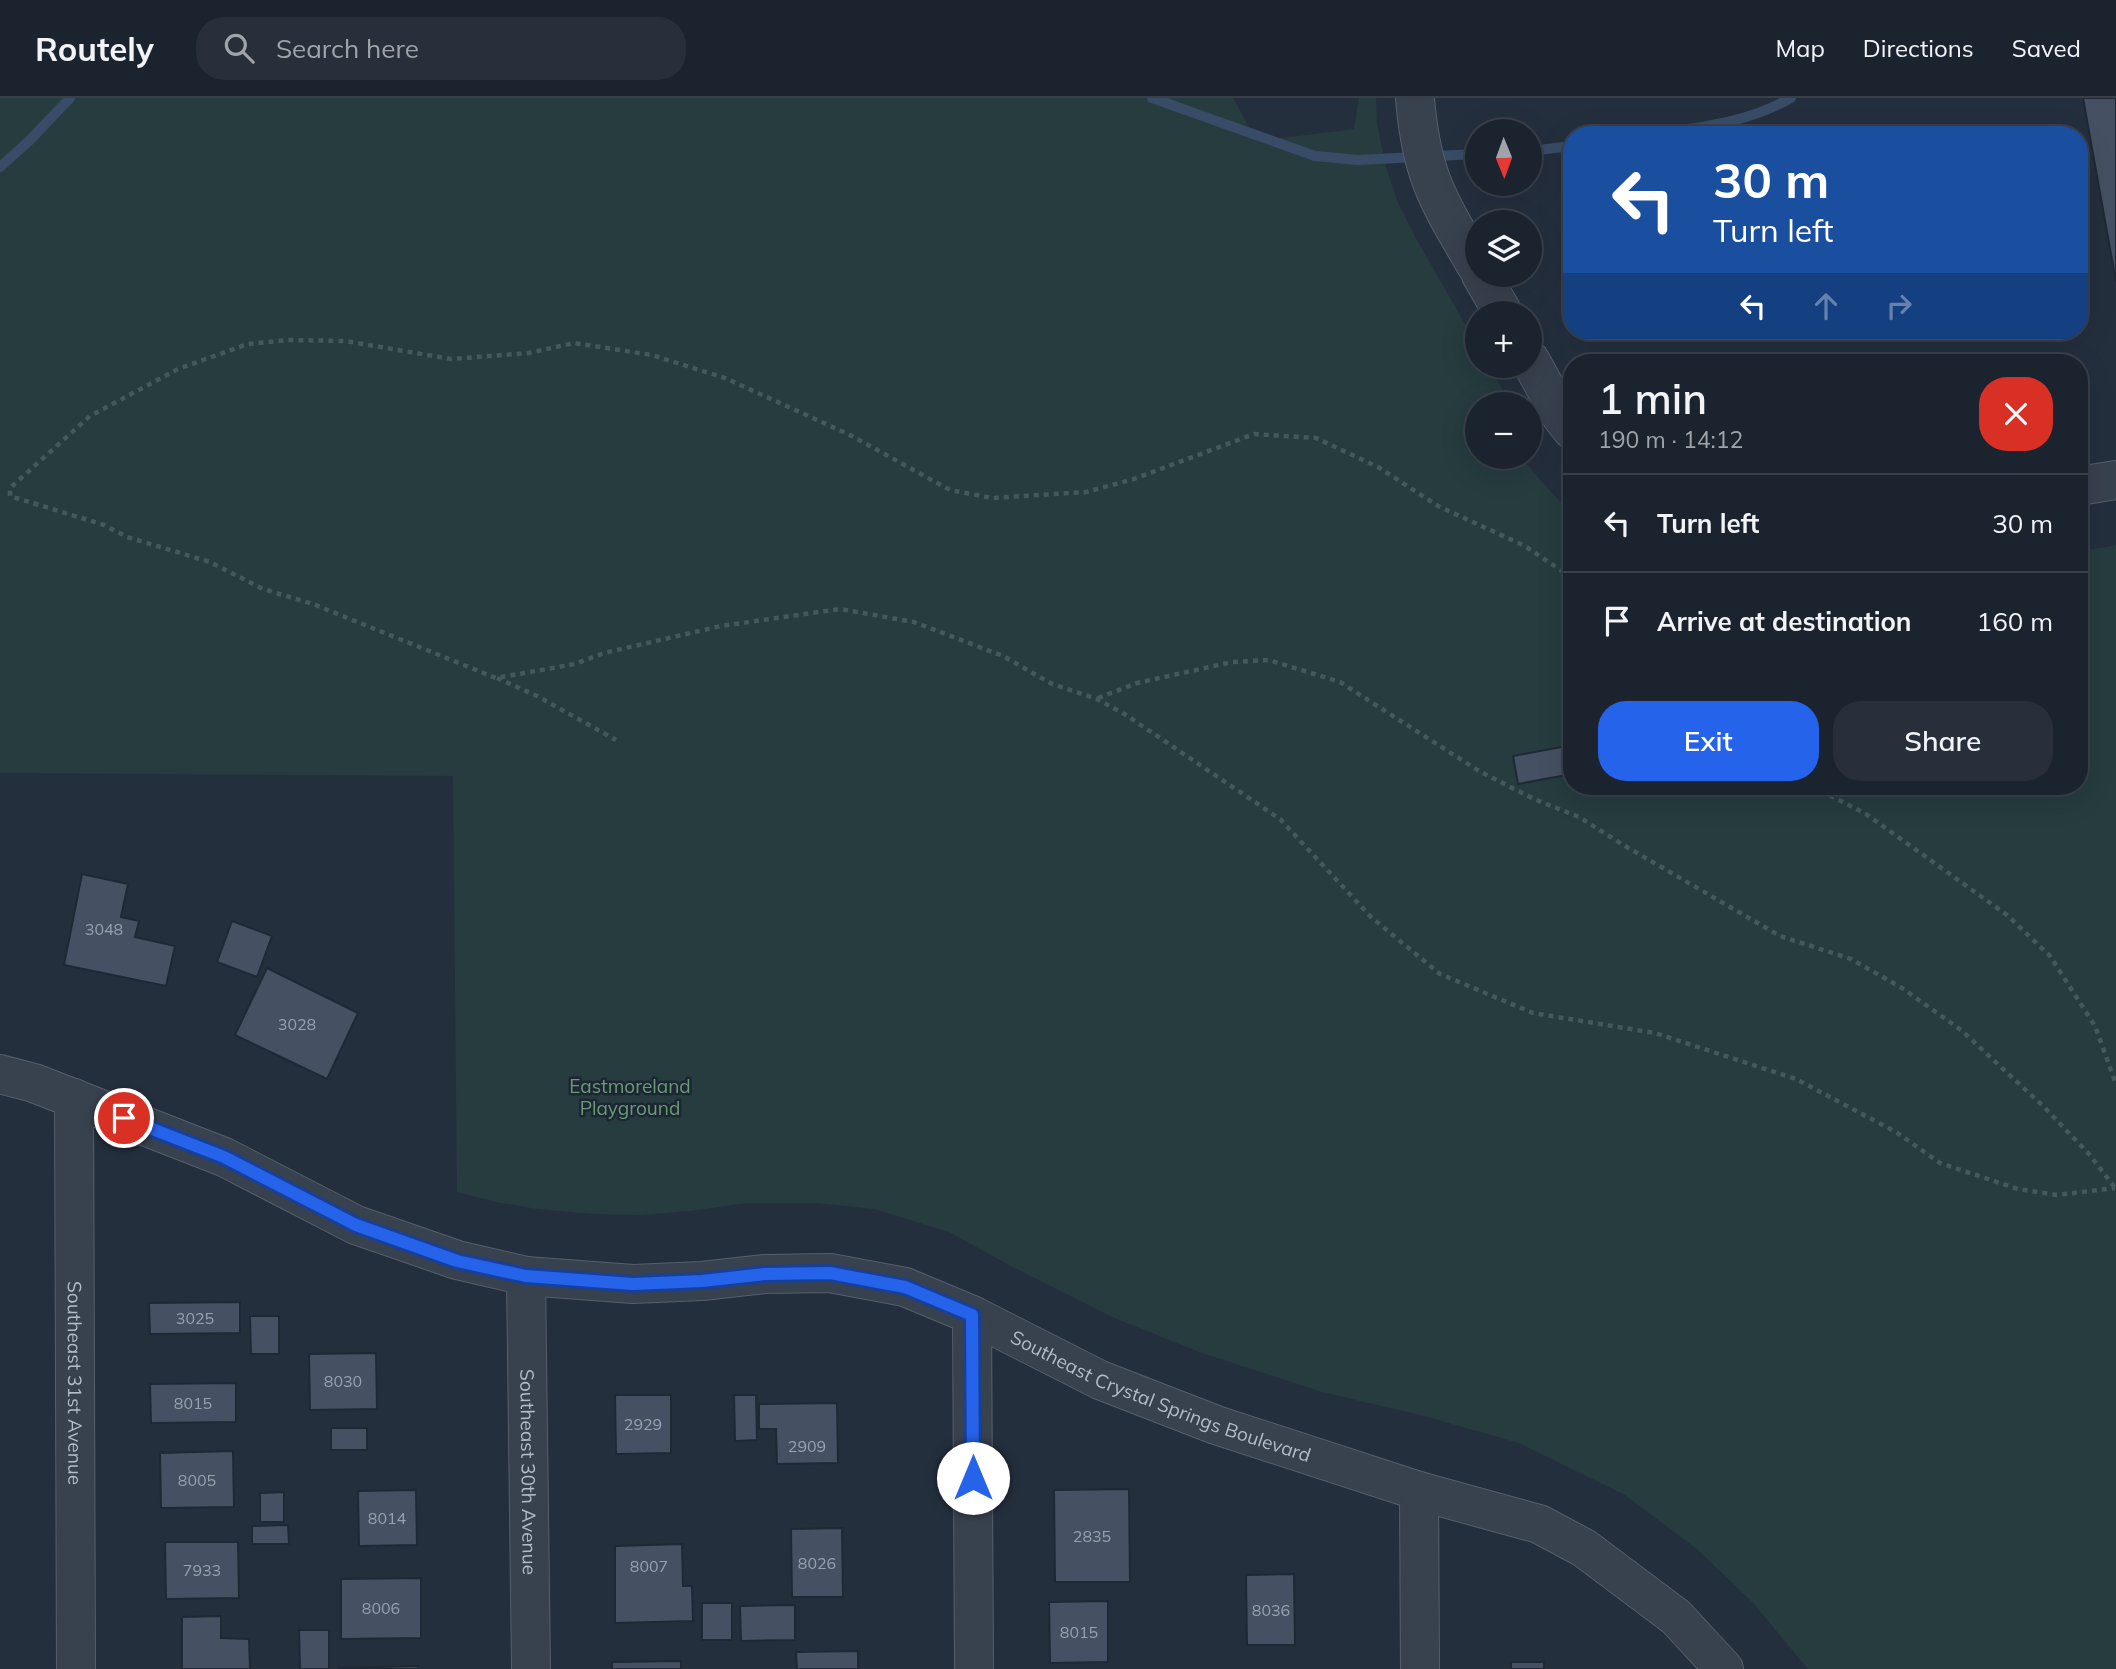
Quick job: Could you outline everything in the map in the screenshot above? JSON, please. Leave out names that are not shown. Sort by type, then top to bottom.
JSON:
[{"type":"street","points":[[1415,98],[1416,116],[1429,175],[1465,245]]},
{"type":"street","points":[[1540,378],[1563,419]]},
{"type":"street","points":[[2088,485],[2116,480]]},
{"type":"street","name":"Southeast Crystal Springs Boulevard","points":[[0,1074],[34,1083],[224,1157],[356,1225],[457,1261],[526,1276],[633,1284],[702,1281],[765,1274],[830,1273],[905,1287],[972,1315],[1100,1380],[1216,1425],[1419,1491],[1539,1524],[1584,1548],[1676,1617],[1724,1669]]},
{"type":"street","name":"Southeast 31st Avenue","points":[[74,1098],[76,1669]]},
{"type":"street","name":"Southeast 30th Avenue","points":[[526,1276],[531,1669]]},
{"type":"street","points":[[972,1315],[974,1669]]},
{"type":"street","points":[[1419,1491],[1420,1669]]},
{"type":"path","points":[[616,740],[537,696],[496,678],[313,604],[263,589],[210,562],[127,537],[104,525],[10,496],[10,488],[90,416],[178,369],[248,344],[288,340],[345,341],[451,359],[529,353],[574,343],[652,355],[725,378],[850,435],[950,490],[992,498],[1086,492],[1134,479],[1254,434],[1316,438],[1378,467],[1438,506],[1525,546],[1563,572]]},
{"type":"path","points":[[496,678],[575,664],[604,653],[721,625],[840,609],[914,622],[1003,656],[1052,684],[1097,699],[1126,715],[1280,819],[1371,917],[1440,974],[1533,1013],[1655,1032],[1796,1079],[1896,1132],[1940,1163],[2018,1189],[2057,1195],[2115,1189]]},
{"type":"path","points":[[1097,699],[1137,683],[1231,662],[1269,660],[1340,682],[1479,771],[1534,799],[1579,817],[1780,936],[1851,959],[1902,988],[1961,1030],[2043,1106],[2089,1154],[2115,1189]]},
{"type":"path","points":[[1829,795],[1866,814],[2007,915],[2050,956],[2095,1026],[2116,1084]]},
{"type":"green space","name":"Eastmoreland Playground","points":[[0,98],[1233,98],[1257,141],[1354,129],[1359,98],[1376,98],[1377,124],[1385,164],[1398,203],[1465,324],[1465,378],[1496,378],[1504,392],[1465,392],[1465,469],[1531,469],[1563,504],[1563,795],[2088,795],[2088,550],[2116,545],[2116,1669],[1808,1669],[1754,1604],[1697,1549],[1625,1495],[1519,1443],[1424,1416],[1322,1392],[1199,1352],[1112,1317],[949,1232],[874,1209],[816,1203],[748,1203],[642,1215],[594,1214],[537,1209],[457,1192],[453,776],[0,773]]},
{"type":"building","points":[[2083,98],[2116,98],[2116,282]]},
{"type":"building","points":[[1563,747],[1563,776],[1518,784],[1513,756]]},
{"type":"building","points":[[82,874],[128,884],[121,917],[139,921],[135,937],[175,946],[166,986],[64,965]]},
{"type":"building","points":[[232,921],[272,936],[257,977],[217,962]]},
{"type":"building","points":[[267,968],[358,1013],[327,1079],[235,1035]]},
{"type":"building","points":[[240,1302],[240,1333],[150,1334],[149,1303]]},
{"type":"building","points":[[250,1316],[279,1316],[279,1354],[251,1354]]},
{"type":"building","points":[[376,1353],[377,1409],[310,1410],[309,1354]]},
{"type":"building","points":[[236,1383],[236,1422],[151,1423],[150,1384]]},
{"type":"building","points":[[615,1395],[671,1395],[671,1453],[616,1454]]},
{"type":"building","points":[[734,1395],[756,1395],[757,1440],[735,1441]]},
{"type":"building","points":[[837,1403],[838,1463],[777,1464],[776,1429],[759,1429],[759,1404]]},
{"type":"building","points":[[331,1428],[367,1428],[367,1450],[331,1450]]},
{"type":"building","points":[[233,1451],[234,1507],[161,1508],[160,1453]]},
{"type":"building","points":[[1129,1489],[1130,1582],[1055,1582],[1054,1490]]},
{"type":"building","points":[[416,1490],[417,1545],[359,1546],[358,1491]]},
{"type":"building","points":[[284,1492],[284,1522],[260,1522],[260,1493]]},
{"type":"building","points":[[288,1525],[289,1544],[252,1544],[252,1526]]},
{"type":"building","points":[[842,1528],[843,1597],[792,1597],[791,1529]]},
{"type":"building","points":[[165,1542],[238,1542],[239,1598],[166,1599]]},
{"type":"building","points":[[682,1544],[683,1586],[692,1586],[693,1621],[615,1623],[615,1546]]},
{"type":"building","points":[[1294,1574],[1295,1645],[1247,1645],[1246,1575]]},
{"type":"building","points":[[421,1578],[421,1638],[341,1639],[341,1579]]},
{"type":"building","points":[[1108,1601],[1108,1662],[1050,1663],[1049,1602]]},
{"type":"building","points":[[702,1603],[732,1603],[732,1640],[702,1640]]},
{"type":"building","points":[[795,1605],[795,1640],[741,1641],[740,1606]]},
{"type":"building","points":[[221,1616],[221,1638],[249,1639],[250,1669],[182,1669],[182,1617]]},
{"type":"building","points":[[299,1630],[329,1630],[329,1669],[300,1669]]},
{"type":"building","points":[[858,1651],[858,1669],[797,1669],[796,1652]]},
{"type":"building","points":[[681,1661],[681,1669],[612,1669],[612,1662]]},
{"type":"building","points":[[1511,1662],[1544,1662],[1544,1669],[1511,1669]]},
{"type":"building","points":[[418,1666],[418,1669],[339,1669],[339,1668]]},
{"type":"waterway","points":[[0,167],[70,98]]},
{"type":"waterway","points":[[1152,98],[1315,156],[1358,160],[1465,155]]},
{"type":"waterway","points":[[1706,126],[1741,119],[1791,98]]},
{"type":"waterway","points":[[1542,150],[1563,147]]},
{"type":"route","points":[[124,1118],[224,1157],[356,1225],[457,1261],[526,1276],[633,1284],[702,1281],[765,1274],[830,1273],[905,1287],[972,1315],[973,1478]]}]
